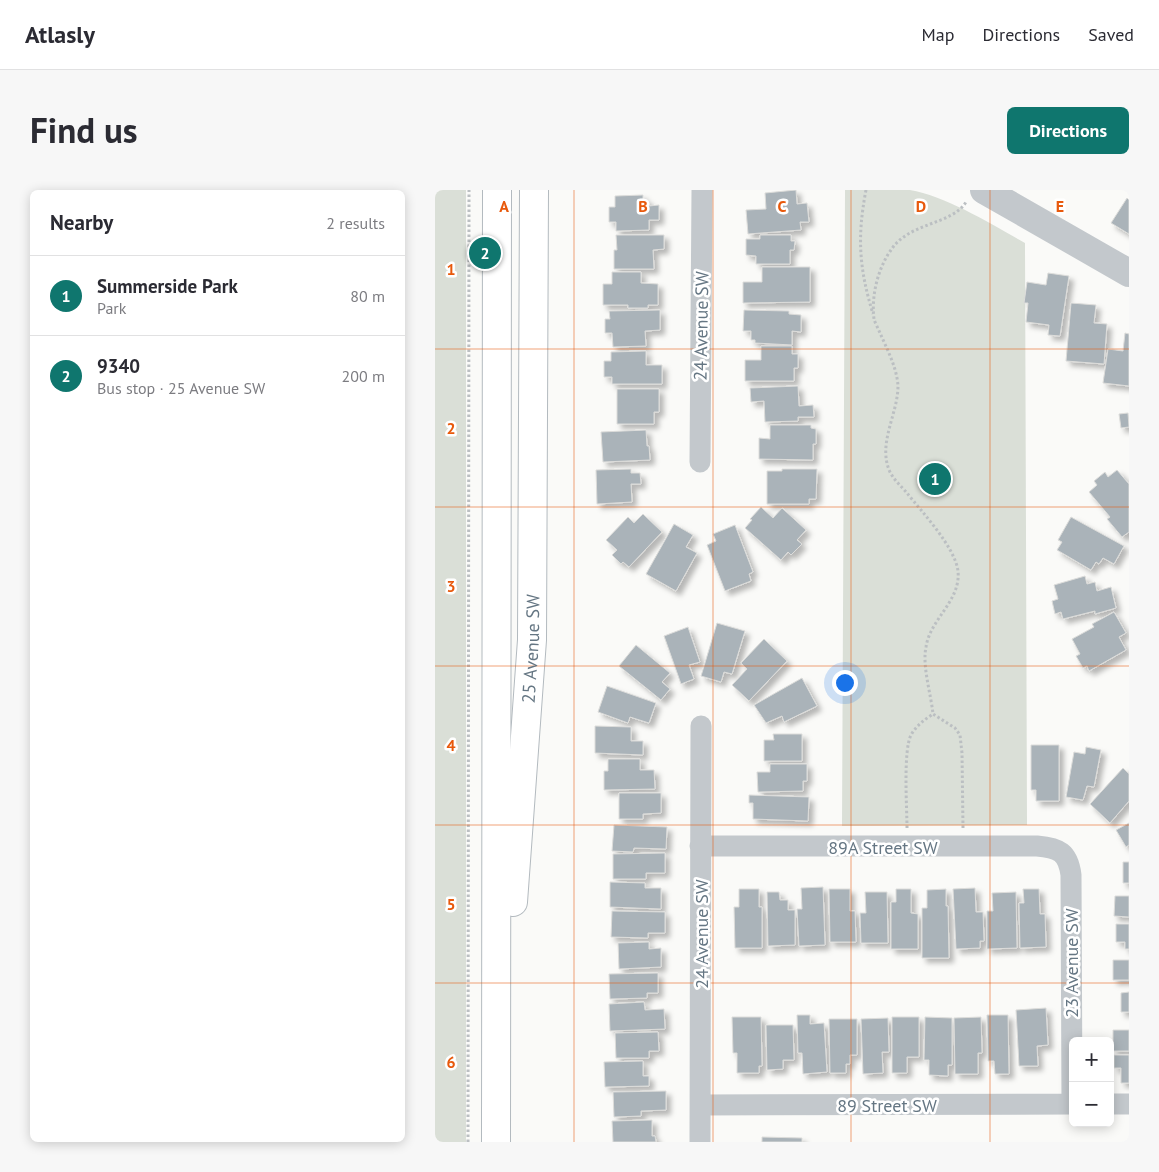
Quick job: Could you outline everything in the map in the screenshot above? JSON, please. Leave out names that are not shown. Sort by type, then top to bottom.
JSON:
[{"type":"main road","name":"25 Avenue SW","points":[[496,1142],[497,190]]},
{"type":"main road","name":"25 Avenue SW","points":[[496,1105],[528,715],[532,640],[534,190]]},
{"type":"street","name":"24 Avenue SW","points":[[700,462],[702,190]]},
{"type":"street","points":[[976,195],[1129,273]]},
{"type":"street","name":"24 Avenue SW","points":[[700,1142],[701,726]]},
{"type":"street","name":"89A Street SW","points":[[701,846],[1037,846],[1055,849],[1064,854]]},
{"type":"street","name":"23 Avenue SW","points":[[1064,854],[1068,859],[1071,875],[1072,1082]]},
{"type":"street","name":"89 Street SW","points":[[701,1105],[1069,1104]]},
{"type":"street","points":[[1114,1104],[1129,1104]]},
{"type":"path","points":[[468,1142],[469,190]]},
{"type":"path","points":[[865,190],[860,233],[860,253],[864,281],[874,319],[890,356],[897,383],[898,398],[886,450],[890,472],[952,553],[958,572],[958,583],[955,593],[928,638],[925,647],[925,658],[933,714],[955,728],[960,735],[962,753],[963,847]]},
{"type":"path","points":[[874,319],[875,294],[883,264],[898,240],[915,229],[959,211],[976,195]]},
{"type":"path","points":[[907,847],[907,745],[916,728],[922,721],[933,714]]},
{"type":"shaded area","points":[[435,190],[466,190],[466,1142],[435,1142]]},
{"type":"shaded area","points":[[845,190],[910,190],[924,193],[969,212],[1025,243],[1027,825],[842,826]]},
{"type":"building","points":[[796,190],[797,204],[807,203],[809,222],[800,222],[801,230],[748,234],[746,210],[766,209],[765,193]]},
{"type":"building","points":[[643,195],[643,200],[648,200],[649,206],[659,205],[659,220],[649,220],[649,230],[616,231],[616,222],[609,222],[609,207],[615,207],[615,196]]},
{"type":"building","points":[[1127,198],[1129,200],[1129,234],[1111,223]]},
{"type":"building","points":[[616,235],[664,235],[664,249],[653,250],[654,269],[614,269],[614,250],[617,250]]},
{"type":"building","points":[[760,235],[791,235],[791,241],[795,241],[794,250],[790,250],[790,264],[756,264],[756,256],[746,255],[746,239],[760,239]]},
{"type":"building","points":[[762,267],[810,267],[810,302],[743,303],[743,282],[762,282]]},
{"type":"building","points":[[612,272],[641,272],[641,283],[658,284],[658,305],[648,305],[648,308],[628,308],[628,305],[603,305],[603,284],[612,284]]},
{"type":"building","points":[[1048,273],[1069,276],[1060,336],[1048,335],[1049,325],[1026,322],[1028,303],[1024,303],[1027,282],[1046,285]]},
{"type":"building","points":[[1071,303],[1096,305],[1094,323],[1107,324],[1104,364],[1066,361]]},
{"type":"building","points":[[660,310],[660,330],[645,331],[646,346],[613,347],[612,333],[605,333],[605,319],[610,319],[609,311]]},
{"type":"building","points":[[744,310],[789,311],[789,314],[801,315],[801,332],[792,331],[792,345],[755,343],[755,340],[751,340],[751,331],[743,331]]},
{"type":"building","points":[[1125,333],[1129,334],[1129,386],[1103,383],[1108,349],[1123,351]]},
{"type":"building","points":[[761,346],[792,346],[792,354],[798,354],[798,368],[794,368],[794,381],[745,381],[745,360],[761,360]]},
{"type":"building","points":[[646,351],[646,365],[662,365],[662,384],[612,384],[612,377],[604,377],[604,361],[611,361],[611,352]]},
{"type":"building","points":[[798,386],[799,406],[813,405],[814,417],[798,417],[798,421],[765,422],[764,401],[751,402],[750,388]]},
{"type":"building","points":[[617,389],[659,389],[659,412],[654,412],[654,424],[617,424]]},
{"type":"building","points":[[1128,413],[1129,427],[1121,428],[1119,414]]},
{"type":"building","points":[[770,425],[811,425],[811,428],[816,429],[816,444],[813,444],[813,460],[759,459],[759,438],[770,439]]},
{"type":"building","points":[[646,430],[650,460],[603,462],[601,432]]},
{"type":"building","points":[[631,469],[631,473],[640,473],[641,484],[631,484],[632,502],[597,504],[596,470]]},
{"type":"building","points":[[782,469],[817,469],[816,499],[809,499],[809,504],[767,504],[767,471],[782,471]]},
{"type":"building","points":[[1117,470],[1129,484],[1129,532],[1122,537],[1107,519],[1110,517],[1089,492],[1097,485],[1094,481],[1105,472],[1108,477]]},
{"type":"building","points":[[761,507],[773,518],[782,508],[806,530],[797,540],[802,544],[791,555],[788,552],[781,560],[745,528]]},
{"type":"building","points":[[643,514],[662,532],[629,567],[623,562],[621,564],[612,555],[617,550],[606,540],[628,517],[634,523]]},
{"type":"building","points":[[1071,517],[1124,546],[1114,564],[1103,558],[1099,564],[1096,562],[1091,570],[1057,550],[1062,542],[1058,540]]},
{"type":"building","points":[[674,524],[693,535],[686,547],[697,553],[676,591],[646,574]]},
{"type":"building","points":[[735,525],[753,572],[749,574],[751,581],[725,591],[707,545],[716,541],[713,534]]},
{"type":"building","points":[[1085,576],[1087,584],[1095,582],[1097,591],[1111,587],[1116,608],[1095,614],[1095,611],[1063,619],[1061,612],[1055,614],[1052,601],[1058,599],[1054,585]]},
{"type":"building","points":[[1114,612],[1126,633],[1119,637],[1126,650],[1089,671],[1087,666],[1083,668],[1076,656],[1080,654],[1072,639],[1094,627],[1092,624]]},
{"type":"building","points":[[717,623],[745,631],[732,674],[724,672],[721,682],[701,676]]},
{"type":"building","points":[[688,627],[700,662],[689,665],[694,679],[681,684],[664,636]]},
{"type":"building","points":[[764,639],[787,661],[749,701],[732,685],[747,669],[741,663]]},
{"type":"building","points":[[636,645],[670,673],[662,682],[670,689],[661,700],[619,666]]},
{"type":"building","points":[[802,678],[817,706],[784,722],[782,716],[766,723],[754,705]]},
{"type":"building","points":[[607,686],[656,703],[649,723],[630,717],[628,723],[598,712]]},
{"type":"building","points":[[595,726],[631,727],[631,741],[643,741],[643,755],[595,753]]},
{"type":"building","points":[[773,734],[802,734],[802,761],[764,761],[764,740],[774,740]]},
{"type":"building","points":[[1031,745],[1059,745],[1059,801],[1036,801],[1036,790],[1031,790]]},
{"type":"building","points":[[1086,747],[1101,750],[1094,787],[1087,786],[1083,800],[1066,797],[1074,752],[1085,754]]},
{"type":"building","points":[[608,759],[640,759],[640,770],[654,770],[655,789],[604,790],[604,771],[608,771]]},
{"type":"building","points":[[770,764],[807,764],[807,781],[803,781],[803,791],[758,792],[757,772],[770,772]]},
{"type":"building","points":[[1123,768],[1129,774],[1129,801],[1110,823],[1090,804]]},
{"type":"building","points":[[619,793],[661,793],[661,813],[643,814],[643,819],[619,819]]},
{"type":"building","points":[[749,795],[809,797],[808,821],[753,819],[753,803],[749,803]]},
{"type":"building","points":[[1129,823],[1129,845],[1126,847],[1116,830]]},
{"type":"building","points":[[614,825],[667,827],[666,849],[634,848],[633,852],[612,851]]},
{"type":"building","points":[[665,853],[665,873],[646,873],[646,879],[613,879],[613,854]]},
{"type":"building","points":[[1123,862],[1129,862],[1129,883],[1123,883]]},
{"type":"building","points":[[610,882],[645,883],[645,888],[661,888],[661,909],[610,907]]},
{"type":"building","points":[[823,887],[825,945],[799,946],[797,909],[802,909],[801,888]]},
{"type":"building","points":[[975,888],[976,912],[983,912],[984,941],[980,941],[980,948],[956,949],[953,889]]},
{"type":"building","points":[[739,889],[759,889],[759,907],[762,907],[762,948],[735,948],[734,907],[739,907]]},
{"type":"building","points":[[829,889],[850,889],[850,911],[855,911],[856,942],[830,942]]},
{"type":"building","points":[[896,889],[911,889],[911,913],[918,914],[918,949],[891,949],[891,902],[896,902]]},
{"type":"building","points":[[946,889],[949,958],[922,958],[922,908],[927,908],[927,890]]},
{"type":"building","points":[[1023,889],[1039,889],[1040,914],[1045,914],[1046,947],[1020,948],[1019,903],[1024,903]]},
{"type":"building","points":[[767,892],[779,892],[780,900],[788,900],[788,910],[795,910],[795,945],[768,946]]},
{"type":"building","points":[[865,892],[887,892],[888,943],[861,943],[860,913],[866,913]]},
{"type":"building","points":[[1016,892],[1017,948],[987,949],[987,911],[993,911],[992,893]]},
{"type":"building","points":[[1115,896],[1129,896],[1129,917],[1114,916]]},
{"type":"building","points":[[612,911],[665,912],[665,933],[648,933],[648,938],[611,937]]},
{"type":"building","points":[[1116,924],[1129,924],[1129,949],[1125,949],[1125,942],[1116,942]]},
{"type":"building","points":[[649,942],[649,949],[661,948],[661,967],[619,969],[618,943]]},
{"type":"building","points":[[1113,960],[1129,960],[1129,980],[1113,980]]},
{"type":"building","points":[[658,973],[658,993],[647,993],[647,998],[610,999],[609,974]]},
{"type":"building","points":[[1129,992],[1129,1012],[1121,1012],[1121,993]]},
{"type":"building","points":[[644,1002],[645,1010],[664,1009],[665,1029],[610,1031],[609,1004]]},
{"type":"building","points":[[1046,1008],[1048,1045],[1037,1046],[1038,1066],[1019,1066],[1016,1010]]},
{"type":"building","points":[[797,1015],[810,1015],[810,1024],[824,1023],[827,1072],[803,1074],[802,1053],[798,1053]]},
{"type":"building","points":[[987,1015],[1008,1015],[1009,1074],[995,1074],[994,1061],[988,1061]]},
{"type":"building","points":[[732,1017],[761,1017],[762,1066],[759,1066],[759,1073],[737,1073],[737,1053],[733,1053]]},
{"type":"building","points":[[892,1017],[919,1017],[919,1057],[907,1057],[907,1073],[892,1073]]},
{"type":"building","points":[[925,1017],[952,1018],[952,1065],[948,1065],[948,1076],[929,1075],[929,1060],[924,1060]]},
{"type":"building","points":[[981,1017],[982,1053],[978,1053],[978,1074],[955,1074],[954,1018]]},
{"type":"building","points":[[888,1018],[889,1052],[882,1052],[883,1073],[863,1074],[861,1019]]},
{"type":"building","points":[[829,1019],[857,1019],[857,1055],[850,1055],[850,1064],[846,1064],[846,1073],[830,1073]]},
{"type":"building","points":[[766,1025],[793,1025],[794,1060],[783,1060],[783,1069],[767,1070]]},
{"type":"building","points":[[1113,1030],[1129,1030],[1129,1051],[1114,1051]]},
{"type":"building","points":[[658,1032],[659,1051],[649,1051],[649,1058],[616,1058],[615,1033]]},
{"type":"building","points":[[1114,1055],[1129,1055],[1129,1083],[1121,1083],[1121,1068],[1114,1068]]},
{"type":"building","points":[[643,1061],[643,1076],[649,1076],[649,1086],[605,1087],[604,1062]]},
{"type":"building","points":[[666,1091],[666,1110],[641,1111],[641,1116],[614,1117],[613,1092]]},
{"type":"building","points":[[652,1120],[652,1136],[655,1136],[656,1142],[613,1142],[612,1121]]},
{"type":"building","points":[[762,1137],[802,1138],[802,1142],[762,1142]]},
{"type":"place","name":"9340","points":[[485,253]]},
{"type":"place","name":"Summerside Park","points":[[935,479]]}]
